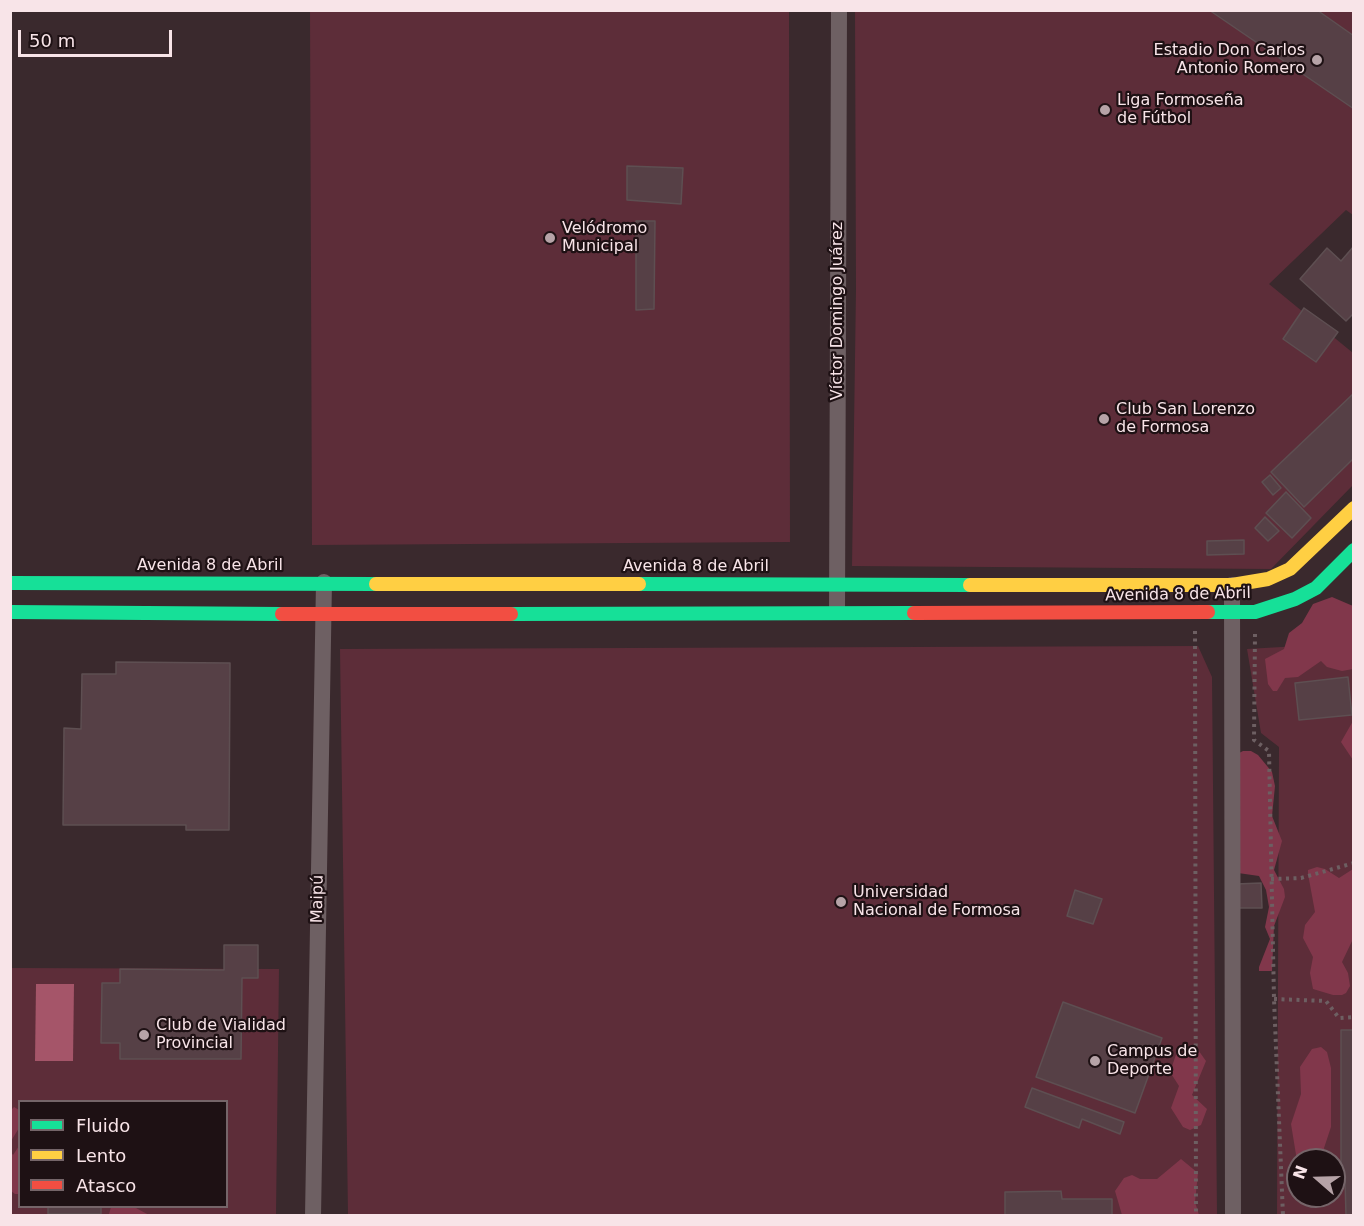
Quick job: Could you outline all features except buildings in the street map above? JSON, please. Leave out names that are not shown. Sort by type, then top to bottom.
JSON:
[{"type":"main road","name":"Avenida 8 de Abril","points":[[10,583],[1232,585],[1268,579],[1290,569],[1353,508]]},
{"type":"main road","name":"Avenida 8 de Abril","points":[[10,612],[322,614],[1255,612],[1295,599],[1316,588],[1353,550]]},
{"type":"street","name":"Víctor Domingo Juárez","points":[[837,612],[839,10]]},
{"type":"street","name":"Maipú","points":[[313,1215],[324,582]]},
{"type":"street","points":[[1232,585],[1233,1215]]},
{"type":"path","points":[[1195,612],[1196,1215]]},
{"type":"path","points":[[1255,612],[1254,740],[1269,751],[1274,999],[1282,1215]]},
{"type":"path","points":[[1271,879],[1301,878],[1353,863]]},
{"type":"path","points":[[1274,999],[1326,1001],[1339,1018],[1353,1017]]},
{"type":"shaded area","name":"Velódromo Municipal","points":[[310,11],[789,11],[790,542],[312,545]]},
{"type":"shaded area","points":[[855,11],[1353,11],[1353,215],[1346,210],[1269,284],[1353,353],[1353,485],[1271,569],[852,566],[856,289]]},
{"type":"shaded area","points":[[1332,597],[1353,606],[1353,669],[1342,671],[1327,667],[1321,661],[1298,677],[1285,678],[1277,691],[1273,691],[1268,684],[1265,659],[1284,649],[1289,633],[1302,623],[1313,604]]},
{"type":"shaded area","points":[[1353,604],[1353,1215],[1277,1215],[1279,747],[1261,733],[1247,649],[1299,646],[1323,634]]},
{"type":"shaded area","name":"Universidad Nacional de Formosa","points":[[1198,646],[1212,677],[1217,1215],[348,1215],[340,649]]},
{"type":"shaded area","points":[[1353,721],[1353,760],[1341,742]]},
{"type":"shaded area","points":[[1251,751],[1258,755],[1272,772],[1275,786],[1272,816],[1282,841],[1274,870],[1284,889],[1285,897],[1274,926],[1272,971],[1259,971],[1270,939],[1265,927],[1269,907],[1266,890],[1259,876],[1238,873],[1239,753]]},
{"type":"shaded area","points":[[1317,867],[1339,878],[1353,869],[1353,939],[1342,962],[1348,973],[1350,986],[1342,995],[1333,995],[1313,989],[1310,973],[1313,957],[1303,938],[1305,925],[1315,912],[1308,870]]},
{"type":"shaded area","name":"Club de Vialidad Provincial","points":[[11,968],[279,969],[276,1215],[11,1216]]},
{"type":"shaded area","points":[[36,984],[74,984],[73,1061],[35,1061]]},
{"type":"shaded area","points":[[1179,1046],[1196,1047],[1206,1061],[1192,1095],[1207,1109],[1201,1125],[1190,1130],[1183,1127],[1171,1108],[1179,1086],[1170,1072]]},
{"type":"shaded area","points":[[1321,1047],[1327,1052],[1331,1068],[1331,1127],[1324,1148],[1295,1148],[1291,1124],[1301,1094],[1300,1067],[1312,1049]]},
{"type":"shaded area","points":[[14,1107],[18,1109],[18,1130],[11,1141],[11,1110]]},
{"type":"shaded area","points":[[18,1148],[18,1194],[11,1191],[11,1152],[13,1155]]},
{"type":"shaded area","points":[[1181,1159],[1198,1173],[1195,1202],[1199,1215],[1122,1215],[1115,1191],[1124,1178],[1132,1175],[1140,1179],[1157,1179]]},
{"type":"shaded area","points":[[111,1208],[136,1208],[149,1215],[113,1215],[109,1214]]},
{"type":"traffic: fast","points":[[1208,612],[1255,612],[1295,599],[1316,588],[1354,550]]},
{"type":"traffic: fast","points":[[10,583],[376,584]]},
{"type":"traffic: fast","points":[[639,584],[970,585]]},
{"type":"traffic: fast","points":[[10,612],[282,614]]},
{"type":"traffic: fast","points":[[511,614],[914,613]]},
{"type":"traffic: slow","points":[[970,585],[1232,585],[1268,579],[1290,569],[1354,508]]},
{"type":"traffic: slow","points":[[376,584],[639,584]]},
{"type":"traffic: jam","points":[[914,613],[1208,612]]},
{"type":"traffic: jam","points":[[282,614],[511,614]]},
{"type":"place","name":"Estadio Don Carlos Antonio Romero","points":[[1317,60]]},
{"type":"place","name":"Liga Formoseña de Fútbol","points":[[1105,110]]},
{"type":"place","name":"Velódromo Municipal","points":[[550,238]]},
{"type":"place","name":"Club San Lorenzo de Formosa","points":[[1104,419]]},
{"type":"place","name":"Universidad Nacional de Formosa","points":[[841,902]]},
{"type":"place","name":"Club de Vialidad Provincial","points":[[144,1035]]},
{"type":"place","name":"Campus de Deporte","points":[[1095,1061]]}]
